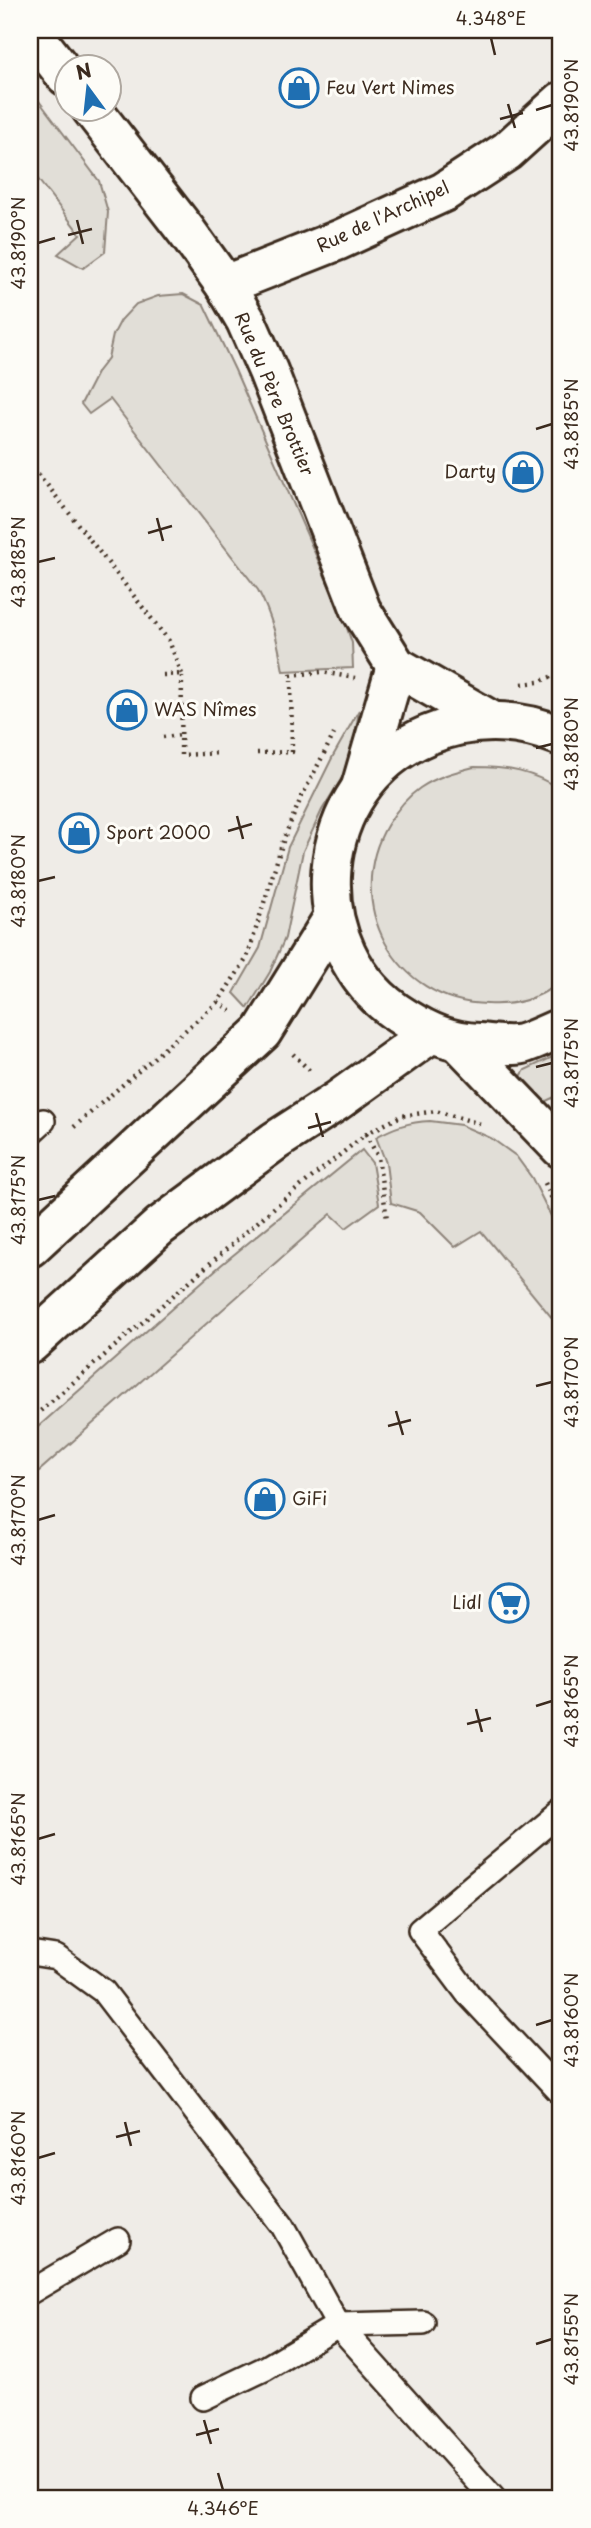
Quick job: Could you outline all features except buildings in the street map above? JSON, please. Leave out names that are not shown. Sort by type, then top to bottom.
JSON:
[{"type":"main road","points":[[30,30],[52,58]]},
{"type":"main road","name":"Rue de l'Archipel","points":[[225,285],[339,240],[444,192],[507,151],[561,102]]},
{"type":"main road","name":"Rue du Père Brottier","points":[[102,122],[225,285],[246,321],[361,610],[396,666],[490,720]]},
{"type":"main road","points":[[396,666],[361,787],[339,828],[330,872],[333,918],[352,967],[385,1006],[445,1038],[561,1148]]},
{"type":"main road","points":[[361,787],[385,761],[413,741],[450,726],[490,720],[554,728]]},
{"type":"main road","points":[[30,1247],[262,1032],[333,918]]},
{"type":"main road","points":[[30,1344],[160,1226],[275,1141],[337,1101],[445,1038],[516,1045],[561,1028]]},
{"type":"lane","points":[[561,1812],[420,1930],[468,1994],[561,2093]]},
{"type":"lane","points":[[30,1953],[56,1957],[103,1991],[283,2227],[338,2325],[493,2498]]},
{"type":"lane","points":[[30,2291],[118,2240]]},
{"type":"lane","points":[[203,2399],[266,2368],[338,2325],[424,2323]]},
{"type":"path","points":[[30,463],[169,641],[182,674],[181,755],[220,754]]},
{"type":"path","points":[[257,753],[292,752],[290,675],[322,673],[359,678]]},
{"type":"path","points":[[163,675],[182,674]]},
{"type":"path","points":[[72,1128],[218,1002],[247,958],[284,838],[336,730]]},
{"type":"path","points":[[163,737],[181,735]]},
{"type":"path","points":[[218,1002],[298,1058],[366,1134],[377,1157],[387,1219]]},
{"type":"path","points":[[30,1420],[276,1206],[366,1134],[401,1116],[436,1111],[501,1129],[531,1118]]},
{"type":"shaded area","points":[[30,30],[561,30],[561,2498],[30,2498]]},
{"type":"shaded area","points":[[30,89],[52,122],[55,122],[99,181],[108,212],[105,252],[83,268],[58,254],[80,234],[30,169]]},
{"type":"shaded area","points":[[183,294],[204,305],[235,370],[345,622],[352,643],[353,668],[283,671],[274,629],[258,590],[110,399],[89,414],[81,404],[108,358],[113,335],[121,320],[136,304],[158,296]]},
{"type":"shaded area","points":[[359,710],[354,743],[343,776],[322,810],[303,851],[285,938],[270,972],[248,1008],[234,993],[260,948],[288,847]]},
{"type":"shaded area","points":[[474,767],[519,771],[540,778],[561,790],[561,981],[542,994],[513,1003],[487,1004],[454,999],[426,986],[403,967],[385,943],[374,915],[371,885],[375,854],[391,819],[406,800],[426,784]]},
{"type":"shaded area","points":[[561,1053],[561,1094],[542,1103],[520,1078],[525,1070]]},
{"type":"shaded area","points":[[430,1121],[461,1125],[491,1138],[516,1156],[532,1178],[561,1236],[561,1329],[481,1231],[455,1247],[420,1212],[391,1203],[386,1163],[376,1137],[402,1126]]},
{"type":"shaded area","points":[[362,1150],[372,1163],[379,1204],[346,1228],[331,1214],[30,1479],[30,1434],[221,1265]]},
{"type":"place","name":"Feu Vert Nimes","points":[[299,88]]},
{"type":"place","name":"Darty","points":[[523,472]]},
{"type":"place","name":"WAS Nîmes","points":[[127,710]]},
{"type":"place","name":"Sport 2000","points":[[79,833]]},
{"type":"place","name":"GiFi","points":[[265,1499]]},
{"type":"place","name":"Lidl","points":[[509,1603]]}]
